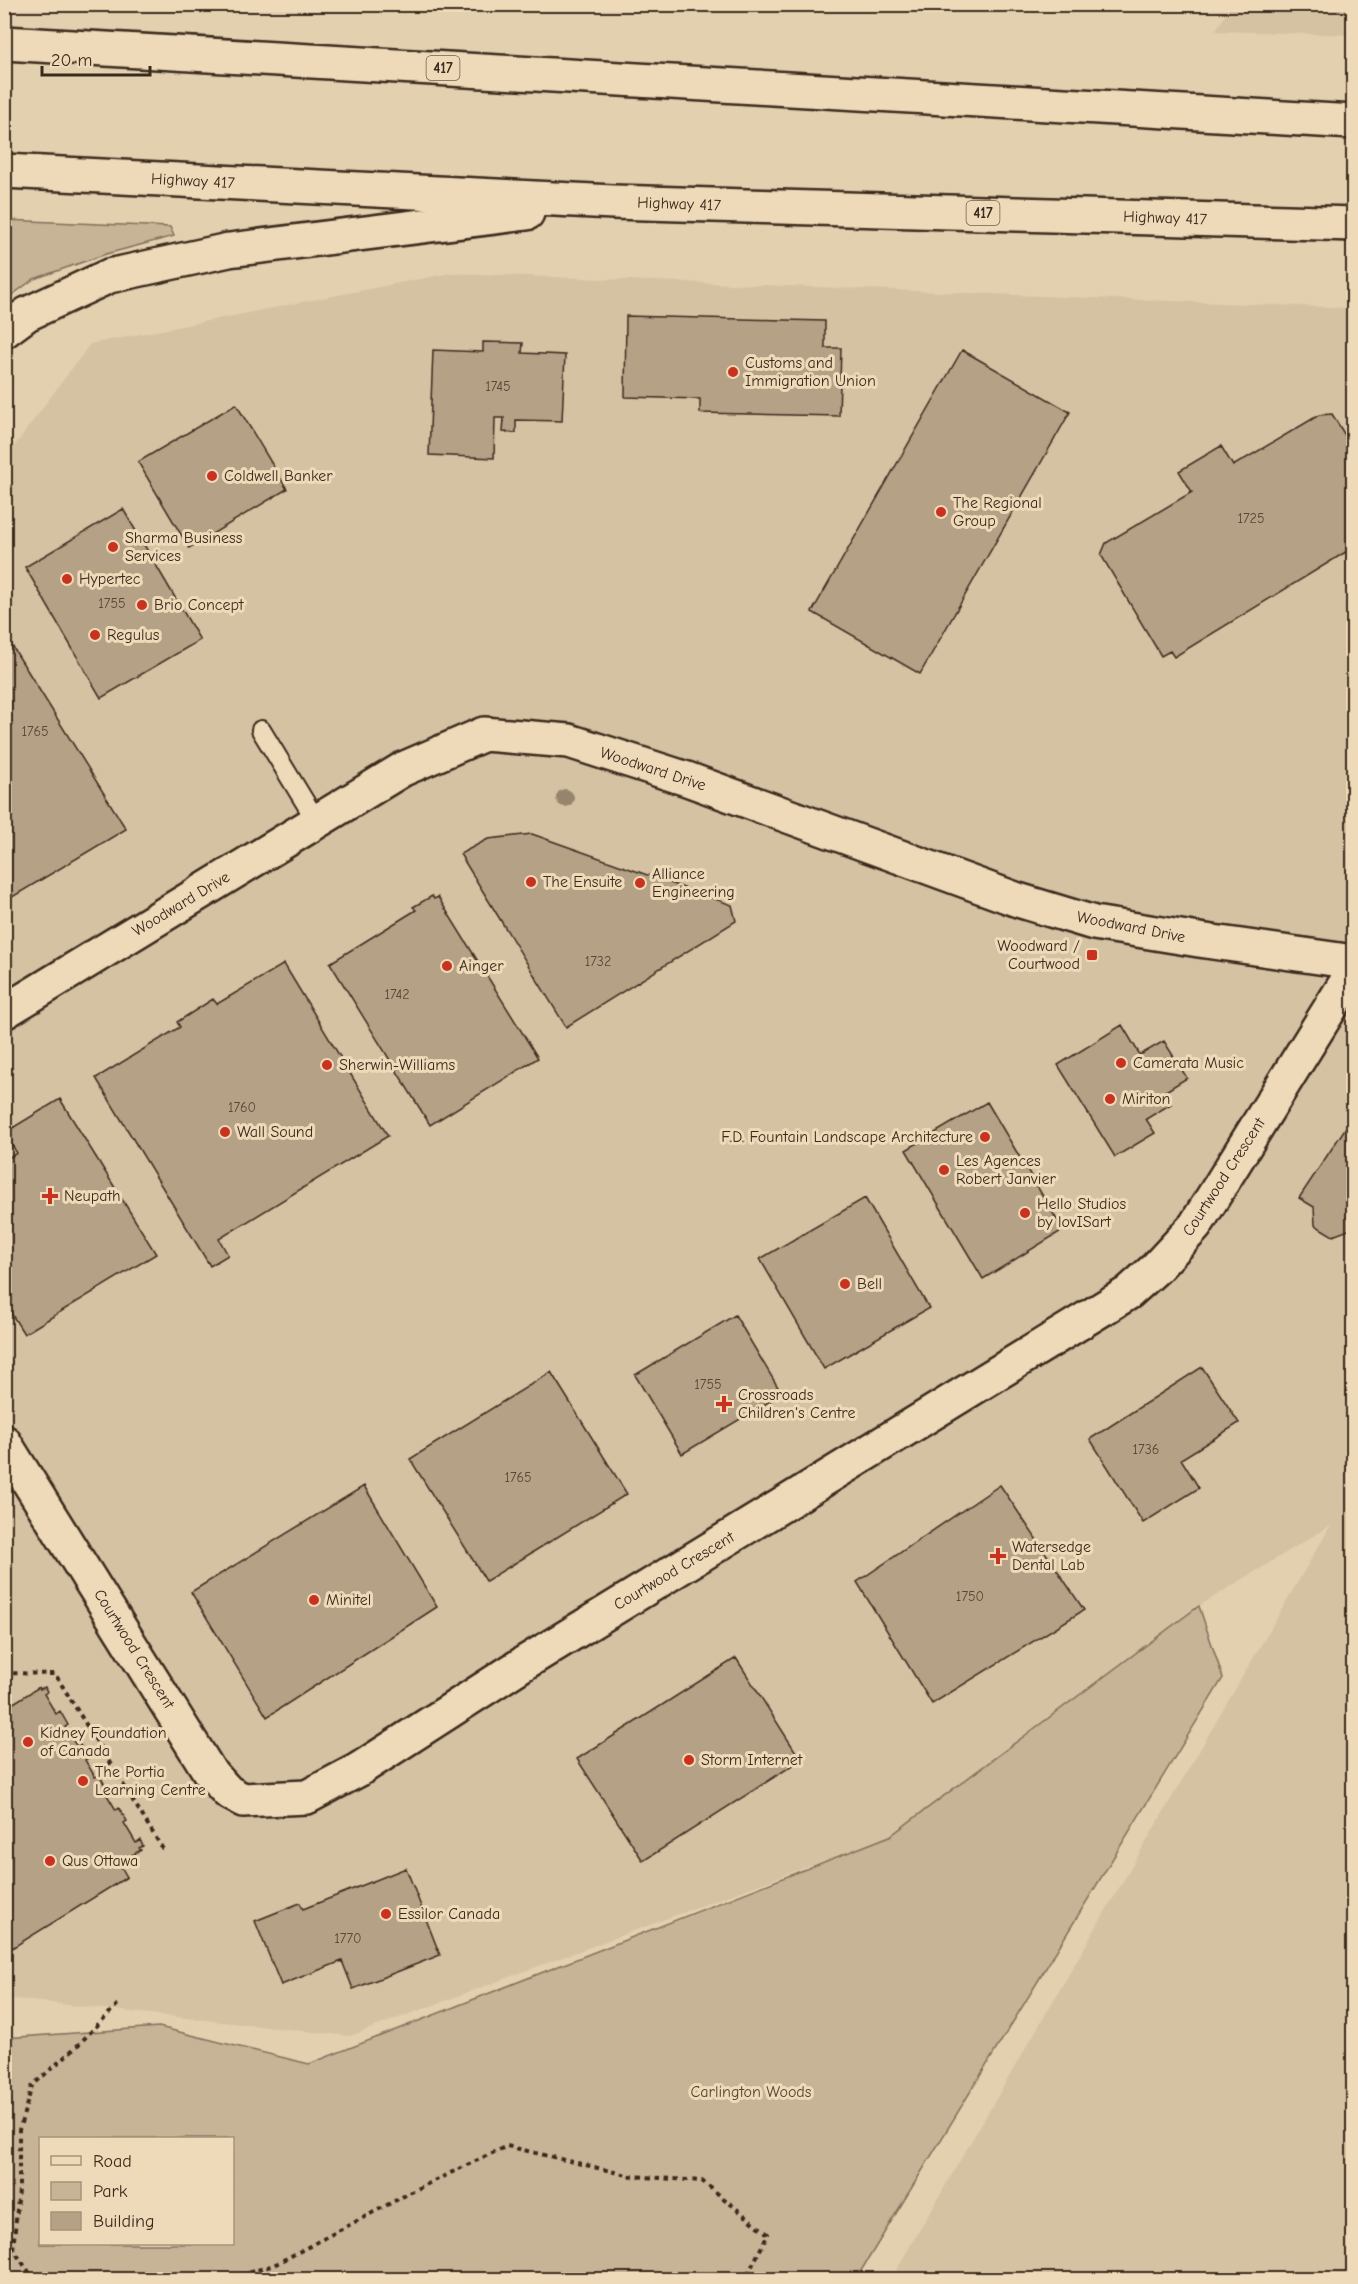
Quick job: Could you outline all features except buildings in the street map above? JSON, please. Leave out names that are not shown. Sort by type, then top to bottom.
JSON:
[{"type":"main road","name":"417","points":[[4,43],[1353,122]]},
{"type":"main road","name":"Highway 417","points":[[4,171],[613,202],[1353,224]]},
{"type":"main road","points":[[4,331],[27,314],[109,276],[229,250],[613,202]]},
{"type":"main road","name":"Woodward Drive","points":[[4,1012],[403,769],[484,734],[569,741],[687,779],[1018,900],[1094,923],[1353,962]]},
{"type":"main road","name":"Courtwood Crescent","points":[[4,1442],[210,1771],[228,1792],[243,1800],[307,1797],[358,1770],[520,1665],[1128,1293],[1156,1268],[1195,1226],[1353,970]]},
{"type":"lane","points":[[261,730],[317,822]]},
{"type":"path","points":[[4,1673],[56,1674],[164,1851]]},
{"type":"path","points":[[13,2249],[19,2190],[19,2130],[32,2086],[80,2044],[120,2002]]},
{"type":"path","points":[[223,2280],[274,2265],[418,2188],[507,2146],[631,2176],[702,2181],[768,2234],[745,2280]]},
{"type":"path","points":[[4,2242],[13,2249],[30,2277],[41,2280]]},
{"type":"shaded area","points":[[1232,5],[1353,5],[1353,35],[1215,31]]},
{"type":"shaded area","points":[[450,273],[1353,308],[1353,2279],[891,2279],[1331,1525],[1199,1606],[890,1836],[350,2036],[5,1998],[4,460],[90,344]]},
{"type":"green space","points":[[5,220],[170,227],[174,236],[106,254],[34,279],[5,300]]},
{"type":"green space","name":"Carlington Woods","points":[[1199,1606],[1223,1678],[856,2279],[5,2279],[5,2038],[159,2027],[309,2064],[890,1836]]},
{"type":"place","name":"Customs and Immigration Union","points":[[733,372]]},
{"type":"place","name":"Coldwell Banker","points":[[212,476]]},
{"type":"place","name":"The Regional Group","points":[[941,512]]},
{"type":"place","name":"Sharma Business Services","points":[[113,547]]},
{"type":"place","name":"Hypertec","points":[[67,579]]},
{"type":"place","name":"Brio Concept","points":[[142,605]]},
{"type":"place","name":"Regulus","points":[[95,635]]},
{"type":"place","name":"The Ensuite","points":[[531,882]]},
{"type":"place","name":"Alliance Engineering","points":[[640,883]]},
{"type":"place","name":"Woodward / Courtwood","points":[[1092,955]]},
{"type":"place","name":"Ainger","points":[[447,966]]},
{"type":"place","name":"Camerata Music","points":[[1121,1063]]},
{"type":"place","name":"Sherwin-Williams","points":[[327,1065]]},
{"type":"place","name":"Miriton","points":[[1110,1099]]},
{"type":"place","name":"Wall Sound","points":[[225,1132]]},
{"type":"place","name":"F.D. Fountain Landscape Architecture","points":[[985,1137]]},
{"type":"place","name":"Les Agences Robert Janvier","points":[[944,1170]]},
{"type":"place","name":"Neupath","points":[[50,1196]]},
{"type":"place","name":"Hello Studios by lovISart","points":[[1025,1213]]},
{"type":"place","name":"Bell","points":[[845,1284]]},
{"type":"place","name":"Crossroads Children's Centre","points":[[724,1404]]},
{"type":"place","name":"Watersedge Dental Lab","points":[[998,1556]]},
{"type":"place","name":"Minitel","points":[[314,1600]]},
{"type":"place","name":"Kidney Foundation of Canada","points":[[28,1742]]},
{"type":"place","name":"Storm Internet","points":[[689,1760]]},
{"type":"place","name":"The Portia Learning Centre","points":[[83,1781]]},
{"type":"place","name":"Qus Ottawa","points":[[50,1861]]},
{"type":"place","name":"Essilor Canada","points":[[386,1914]]}]
